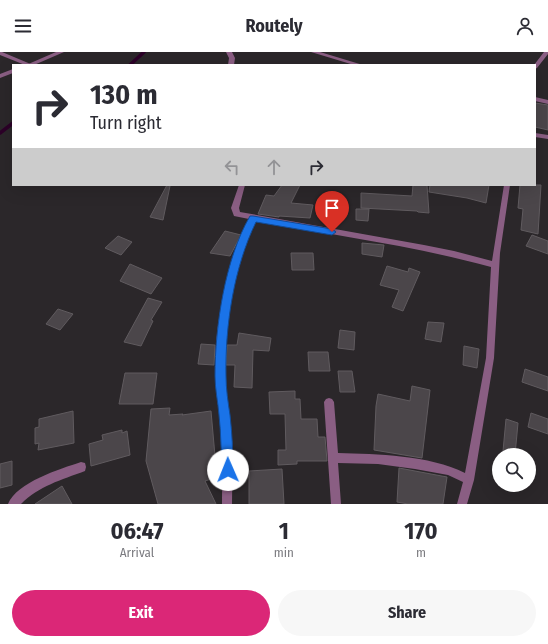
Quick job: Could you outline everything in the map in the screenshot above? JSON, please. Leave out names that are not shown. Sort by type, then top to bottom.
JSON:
[{"type":"street","points":[[31,64],[61,52]]},
{"type":"street","points":[[229,52],[232,58],[231,64]]},
{"type":"street","points":[[314,52],[356,64]]},
{"type":"street","points":[[536,66],[547,52]]},
{"type":"street","points":[[0,53],[27,64]]},
{"type":"street","points":[[0,76],[12,71]]},
{"type":"street","points":[[536,99],[548,102]]},
{"type":"street","points":[[536,135],[548,137]]},
{"type":"street","points":[[242,186],[236,208],[237,214],[424,248],[495,265]]},
{"type":"street","points":[[462,504],[469,480],[490,358],[495,265],[507,186]]},
{"type":"street","points":[[228,504],[227,439],[220,376],[223,333],[232,275],[242,244],[253,218]]},
{"type":"street","points":[[329,402],[336,504]]},
{"type":"street","points":[[332,458],[378,459],[415,464],[449,470],[469,480]]},
{"type":"street","points":[[13,504],[31,487],[45,479],[81,467]]},
{"type":"building","points":[[536,103],[548,105],[548,130],[536,127]]},
{"type":"building","points":[[541,185],[538,234],[521,230],[523,209],[518,208],[520,186]]},
{"type":"building","points":[[166,186],[170,186],[163,220],[150,217]]},
{"type":"building","points":[[281,186],[300,186],[291,203],[313,205],[310,218],[279,217],[258,214],[266,195],[274,196]]},
{"type":"building","points":[[413,186],[427,186],[429,213],[361,208],[361,193],[412,196]]},
{"type":"building","points":[[430,186],[489,186],[486,203],[467,198],[429,192]]},
{"type":"building","points":[[356,209],[369,209],[368,221],[356,220]]},
{"type":"building","points":[[225,231],[241,235],[230,256],[210,253]]},
{"type":"building","points":[[532,235],[548,241],[548,254],[526,246]]},
{"type":"building","points":[[118,236],[132,242],[121,255],[105,248]]},
{"type":"building","points":[[362,243],[384,245],[382,257],[362,254]]},
{"type":"building","points":[[291,253],[313,253],[314,270],[292,270]]},
{"type":"building","points":[[130,264],[162,278],[151,294],[120,281]]},
{"type":"building","points":[[387,266],[408,272],[409,268],[420,272],[403,311],[392,307],[399,290],[380,285]]},
{"type":"building","points":[[148,298],[162,302],[151,320],[153,321],[141,346],[124,342]]},
{"type":"building","points":[[58,309],[73,314],[60,330],[46,324]]},
{"type":"building","points":[[428,322],[444,323],[441,342],[425,339]]},
{"type":"building","points":[[340,330],[355,332],[354,350],[338,348]]},
{"type":"building","points":[[239,333],[271,338],[269,351],[253,350],[252,388],[234,387],[235,365],[226,365],[227,345],[237,345]]},
{"type":"building","points":[[201,344],[215,345],[214,365],[198,364]]},
{"type":"building","points":[[464,346],[479,349],[477,368],[463,365]]},
{"type":"building","points":[[308,352],[328,352],[330,371],[309,371]]},
{"type":"building","points":[[525,369],[548,377],[548,391],[522,382]]},
{"type":"building","points":[[338,371],[352,371],[355,392],[340,392]]},
{"type":"building","points":[[125,373],[157,373],[153,404],[119,404]]},
{"type":"building","points":[[412,386],[430,390],[422,458],[374,450],[378,394],[410,401]]},
{"type":"building","points":[[295,391],[295,399],[300,399],[301,419],[317,419],[318,437],[325,437],[327,461],[297,461],[297,464],[278,465],[278,450],[286,450],[285,414],[270,414],[269,392]]},
{"type":"building","points":[[170,408],[169,415],[183,414],[182,415],[211,411],[215,456],[220,455],[221,476],[205,481],[216,504],[158,504],[146,461],[151,409]]},
{"type":"building","points":[[73,411],[74,443],[38,450],[39,443],[35,444],[35,428],[39,427],[39,419]]},
{"type":"building","points":[[531,413],[548,419],[548,434],[528,427]]},
{"type":"building","points":[[506,419],[518,423],[516,448],[503,448]]},
{"type":"building","points":[[122,430],[122,433],[127,431],[130,455],[91,466],[89,444],[103,440],[102,435]]},
{"type":"building","points":[[12,461],[12,485],[0,488],[0,464]]},
{"type":"building","points":[[399,468],[447,477],[443,504],[408,504],[397,502]]},
{"type":"building","points":[[282,469],[284,504],[249,504],[249,471]]},
{"type":"building","points":[[62,486],[72,504],[35,504]]},
{"type":"waterway","points":[[131,64],[144,52]]},
{"type":"waterway","points":[[0,133],[12,124]]},
{"type":"route","points":[[228,470],[227,439],[220,376],[223,333],[232,275],[236,258],[246,233],[253,218],[332,232]]}]
